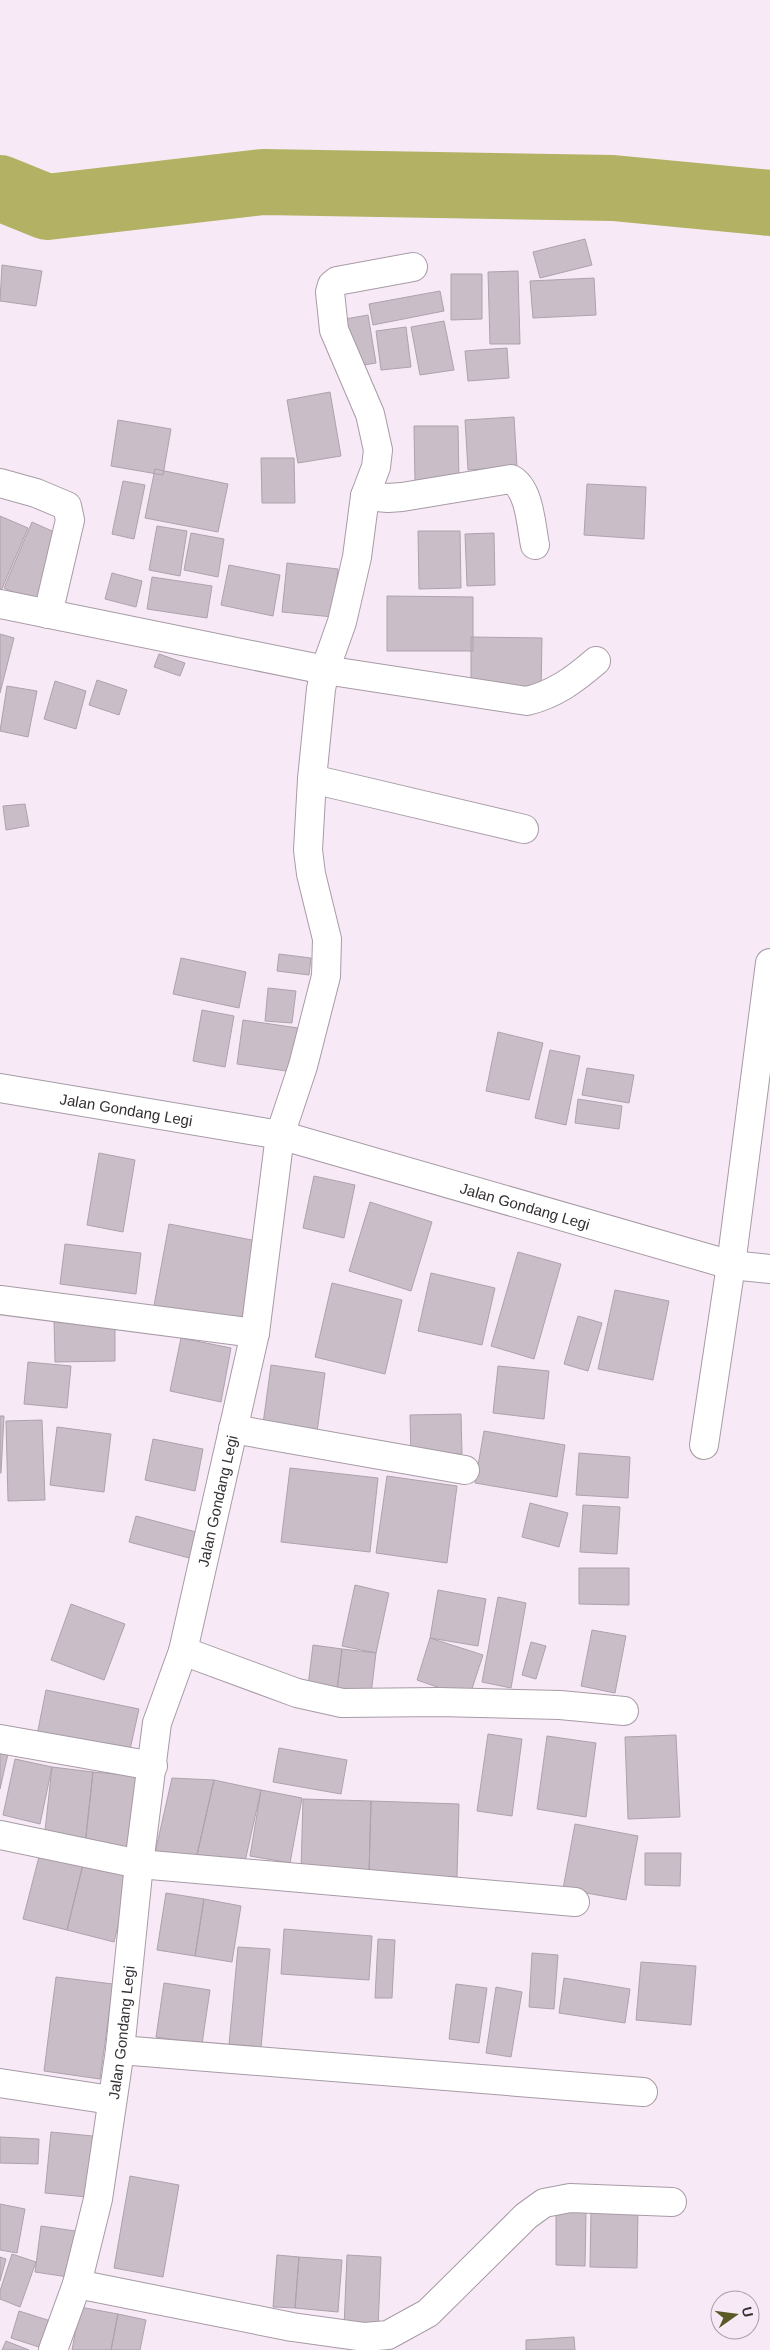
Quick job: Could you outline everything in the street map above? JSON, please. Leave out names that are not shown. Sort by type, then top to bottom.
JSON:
[{"type":"street","points":[[280,1135],[303,1066],[326,976],[327,939],[309,862],[312,779],[321,689],[325,670],[342,622],[357,557],[366,496],[376,467],[378,450],[370,414],[334,330],[330,292],[332,285],[337,281],[413,267]]},
{"type":"street","points":[[366,496],[402,497],[511,479],[516,482],[525,498],[535,545]]},
{"type":"street","points":[[0,482],[36,493],[67,506],[69,510],[70,520],[48,614]]},
{"type":"street","points":[[0,604],[325,670],[527,701],[556,691],[569,684],[596,660]]},
{"type":"street","points":[[312,779],[524,829]]},
{"type":"street","points":[[704,1445],[731,1265],[770,963]]},
{"type":"street","name":"Jalan Gondang Legi","points":[[0,1088],[280,1135],[731,1265],[770,1269]]},
{"type":"street","name":"Jalan Gondang Legi","points":[[53,2350],[77,2284],[98,2199],[111,2100],[120,2050],[139,1864],[157,1723],[183,1651],[255,1334],[280,1135]]},
{"type":"street","points":[[0,1300],[255,1334]]},
{"type":"street","points":[[233,1429],[465,1470]]},
{"type":"street","points":[[183,1651],[297,1692],[342,1703],[560,1705],[624,1711]]},
{"type":"street","points":[[0,1739],[153,1766]]},
{"type":"street","points":[[0,1835],[139,1864],[576,1902]]},
{"type":"street","points":[[120,2050],[644,2092]]},
{"type":"street","points":[[0,2082],[111,2100]]},
{"type":"street","points":[[77,2284],[292,2327],[365,2337],[388,2335],[428,2313],[516,2226],[544,2204],[570,2198],[672,2202]]},
{"type":"building","points":[[585,239],[592,265],[540,278],[533,252]]},
{"type":"building","points":[[2,265],[42,271],[36,306],[0,301]]},
{"type":"building","points":[[518,271],[520,344],[490,344],[488,272]]},
{"type":"building","points":[[451,274],[482,274],[482,319],[451,320]]},
{"type":"building","points":[[594,278],[596,315],[533,318],[530,281]]},
{"type":"building","points":[[440,291],[444,311],[373,325],[369,304]]},
{"type":"building","points":[[368,315],[376,363],[352,367],[345,319]]},
{"type":"building","points":[[444,321],[454,370],[420,375],[411,327]]},
{"type":"building","points":[[406,327],[411,367],[381,370],[376,331]]},
{"type":"building","points":[[507,348],[509,378],[468,381],[465,351]]},
{"type":"building","points":[[330,392],[341,456],[298,463],[287,400]]},
{"type":"building","points":[[514,417],[517,467],[468,470],[465,420]]},
{"type":"building","points":[[118,420],[171,429],[163,475],[111,466]]},
{"type":"building","points":[[414,426],[458,426],[459,482],[415,483]]},
{"type":"building","points":[[261,458],[294,458],[295,503],[262,503]]},
{"type":"building","points":[[155,469],[228,484],[218,532],[145,518]]},
{"type":"building","points":[[123,481],[145,485],[134,539],[112,534]]},
{"type":"building","points":[[587,484],[646,487],[644,539],[584,535]]},
{"type":"building","points":[[0,516],[28,528],[1,591],[0,590]]},
{"type":"building","points":[[32,522],[63,536],[36,602],[4,588]]},
{"type":"building","points":[[157,526],[187,531],[180,576],[149,570]]},
{"type":"building","points":[[418,531],[460,531],[461,588],[419,589]]},
{"type":"building","points":[[191,533],[224,539],[218,577],[184,570]]},
{"type":"building","points":[[494,533],[495,585],[467,586],[465,534]]},
{"type":"building","points":[[287,563],[338,569],[333,617],[282,612]]},
{"type":"building","points":[[229,565],[280,575],[273,616],[221,605]]},
{"type":"building","points":[[112,573],[142,581],[136,607],[105,599]]},
{"type":"building","points":[[152,577],[212,586],[207,618],[147,609]]},
{"type":"building","points":[[387,596],[473,597],[473,651],[387,651]]},
{"type":"building","points":[[0,634],[14,638],[0,693]]},
{"type":"building","points":[[471,637],[542,638],[541,693],[471,692]]},
{"type":"building","points":[[159,654],[185,663],[180,676],[154,667]]},
{"type":"building","points":[[97,680],[127,690],[119,715],[89,705]]},
{"type":"building","points":[[55,681],[86,691],[76,729],[44,719]]},
{"type":"building","points":[[7,686],[37,691],[28,737],[0,731]]},
{"type":"building","points":[[25,804],[29,826],[6,830],[3,806]]},
{"type":"building","points":[[279,954],[311,958],[309,975],[277,971]]},
{"type":"building","points":[[181,958],[246,972],[239,1008],[173,994]]},
{"type":"building","points":[[268,988],[296,991],[292,1023],[265,1021]]},
{"type":"building","points":[[202,1010],[234,1016],[225,1067],[193,1061]]},
{"type":"building","points":[[243,1020],[305,1029],[300,1073],[237,1064]]},
{"type":"building","points":[[498,1032],[543,1043],[529,1100],[486,1091]]},
{"type":"building","points":[[550,1050],[580,1056],[566,1125],[535,1118]]},
{"type":"building","points":[[587,1068],[634,1075],[629,1103],[582,1095]]},
{"type":"building","points":[[578,1099],[622,1106],[619,1129],[575,1123]]},
{"type":"building","points":[[99,1153],[135,1160],[123,1232],[87,1225]]},
{"type":"building","points":[[314,1176],[355,1185],[344,1238],[303,1228]]},
{"type":"building","points":[[370,1202],[432,1222],[411,1291],[349,1271]]},
{"type":"building","points":[[169,1224],[257,1241],[240,1328],[153,1311]]},
{"type":"building","points":[[65,1244],[141,1253],[136,1294],[60,1284]]},
{"type":"building","points":[[518,1252],[561,1264],[534,1359],[491,1346]]},
{"type":"building","points":[[431,1273],[495,1288],[482,1345],[418,1331]]},
{"type":"building","points":[[332,1283],[402,1300],[385,1374],[315,1357]]},
{"type":"building","points":[[615,1290],[669,1301],[653,1380],[598,1369]]},
{"type":"building","points":[[578,1316],[602,1323],[588,1371],[564,1364]]},
{"type":"building","points":[[115,1318],[115,1361],[55,1362],[54,1320]]},
{"type":"building","points":[[181,1338],[231,1348],[221,1402],[170,1391]]},
{"type":"building","points":[[28,1362],[71,1366],[67,1408],[24,1404]]},
{"type":"building","points":[[271,1365],[325,1373],[317,1432],[263,1424]]},
{"type":"building","points":[[498,1366],[549,1371],[544,1419],[493,1413]]},
{"type":"building","points":[[461,1414],[462,1454],[411,1456],[410,1415]]},
{"type":"building","points":[[0,1416],[4,1416],[1,1473],[0,1473]]},
{"type":"building","points":[[42,1420],[45,1500],[8,1501],[6,1421]]},
{"type":"building","points":[[57,1427],[111,1434],[104,1492],[50,1485]]},
{"type":"building","points":[[484,1431],[565,1445],[557,1497],[475,1483]]},
{"type":"building","points":[[153,1439],[203,1449],[195,1491],[145,1480]]},
{"type":"building","points":[[579,1453],[630,1457],[628,1498],[576,1495]]},
{"type":"building","points":[[290,1468],[378,1478],[370,1552],[281,1542]]},
{"type":"building","points":[[387,1476],[457,1486],[447,1563],[376,1553]]},
{"type":"building","points":[[530,1503],[568,1513],[559,1547],[522,1537]]},
{"type":"building","points":[[583,1505],[620,1507],[617,1554],[580,1552]]},
{"type":"building","points":[[136,1516],[200,1533],[193,1559],[129,1542]]},
{"type":"building","points":[[579,1568],[629,1568],[629,1605],[579,1604]]},
{"type":"building","points":[[355,1585],[389,1593],[376,1653],[342,1646]]},
{"type":"building","points":[[438,1590],[486,1599],[478,1646],[430,1638]]},
{"type":"building","points":[[498,1597],[526,1603],[511,1688],[482,1682]]},
{"type":"building","points":[[71,1604],[125,1624],[104,1680],[51,1660]]},
{"type":"building","points":[[592,1630],[626,1636],[615,1693],[581,1686]]},
{"type":"building","points":[[430,1638],[483,1655],[469,1698],[417,1680]]},
{"type":"building","points":[[531,1642],[546,1646],[536,1679],[522,1675]]},
{"type":"building","points":[[313,1645],[342,1649],[337,1690],[308,1686]]},
{"type":"building","points":[[342,1649],[376,1653],[371,1694],[337,1690]]},
{"type":"building","points":[[46,1690],[139,1709],[129,1754],[37,1735]]},
{"type":"building","points":[[488,1734],[522,1739],[512,1816],[477,1811]]},
{"type":"building","points":[[676,1735],[680,1817],[628,1819],[625,1737]]},
{"type":"building","points":[[547,1736],[596,1743],[586,1817],[537,1809]]},
{"type":"building","points":[[0,1743],[10,1745],[0,1789]]},
{"type":"building","points":[[279,1748],[347,1760],[341,1794],[273,1782]]},
{"type":"building","points":[[15,1759],[52,1767],[40,1824],[3,1815]]},
{"type":"building","points":[[52,1767],[93,1772],[85,1845],[44,1840]]},
{"type":"building","points":[[93,1772],[137,1776],[129,1850],[85,1845]]},
{"type":"building","points":[[172,1778],[214,1780],[197,1855],[155,1853]]},
{"type":"building","points":[[214,1780],[261,1790],[244,1866],[197,1855]]},
{"type":"building","points":[[261,1790],[302,1798],[290,1863],[250,1856]]},
{"type":"building","points":[[303,1799],[371,1801],[369,1874],[301,1872]]},
{"type":"building","points":[[371,1801],[459,1804],[457,1877],[369,1874]]},
{"type":"building","points":[[575,1824],[638,1836],[626,1900],[563,1889]]},
{"type":"building","points":[[42,1845],[85,1856],[67,1930],[23,1919]]},
{"type":"building","points":[[645,1853],[681,1853],[680,1886],[645,1885]]},
{"type":"building","points":[[85,1856],[132,1868],[114,1942],[67,1930]]},
{"type":"building","points":[[166,1893],[204,1899],[195,1956],[157,1950]]},
{"type":"building","points":[[204,1899],[241,1906],[232,1962],[195,1956]]},
{"type":"building","points":[[284,1929],[372,1936],[369,1980],[281,1974]]},
{"type":"building","points":[[378,1939],[395,1940],[392,1998],[375,1998]]},
{"type":"building","points":[[238,1947],[270,1949],[261,2048],[229,2045]]},
{"type":"building","points":[[532,1953],[558,1955],[554,2009],[529,2007]]},
{"type":"building","points":[[641,1962],[696,1966],[691,2025],[636,2020]]},
{"type":"building","points":[[56,1977],[113,1984],[100,2079],[44,2071]]},
{"type":"building","points":[[564,1978],[630,1989],[625,2023],[559,2013]]},
{"type":"building","points":[[164,1983],[210,1990],[202,2044],[156,2037]]},
{"type":"building","points":[[456,1984],[487,1988],[479,2043],[449,2039]]},
{"type":"building","points":[[496,1987],[522,1992],[511,2057],[486,2053]]},
{"type":"building","points":[[51,2132],[103,2137],[98,2198],[45,2193]]},
{"type":"building","points":[[0,2137],[39,2139],[38,2164],[0,2163]]},
{"type":"building","points":[[130,2176],[179,2185],[163,2277],[114,2268]]},
{"type":"building","points":[[0,2204],[25,2209],[17,2253],[0,2250]]},
{"type":"building","points":[[591,2211],[638,2211],[637,2268],[590,2267]]},
{"type":"building","points":[[556,2212],[586,2212],[585,2266],[556,2265]]},
{"type":"building","points":[[41,2226],[82,2232],[75,2278],[35,2272]]},
{"type":"building","points":[[12,2254],[36,2262],[20,2307],[0,2299],[0,2291]]},
{"type":"building","points":[[277,2255],[299,2257],[295,2308],[273,2307]]},
{"type":"building","points":[[347,2255],[381,2257],[378,2328],[344,2327]]},
{"type":"building","points":[[0,2257],[6,2259],[0,2281]]},
{"type":"building","points":[[299,2257],[342,2260],[338,2312],[295,2308]]},
{"type":"building","points":[[80,2307],[118,2314],[111,2350],[72,2350]]},
{"type":"building","points":[[19,2311],[54,2322],[45,2349],[11,2338]]},
{"type":"building","points":[[118,2314],[146,2320],[140,2350],[111,2350]]},
{"type":"building","points":[[574,2337],[575,2350],[526,2350],[526,2340]]},
{"type":"building","points":[[6,2341],[29,2350],[2,2350]]},
{"type":"waterway","points":[[0,188],[47,207],[263,182],[613,188],[770,203]]}]
